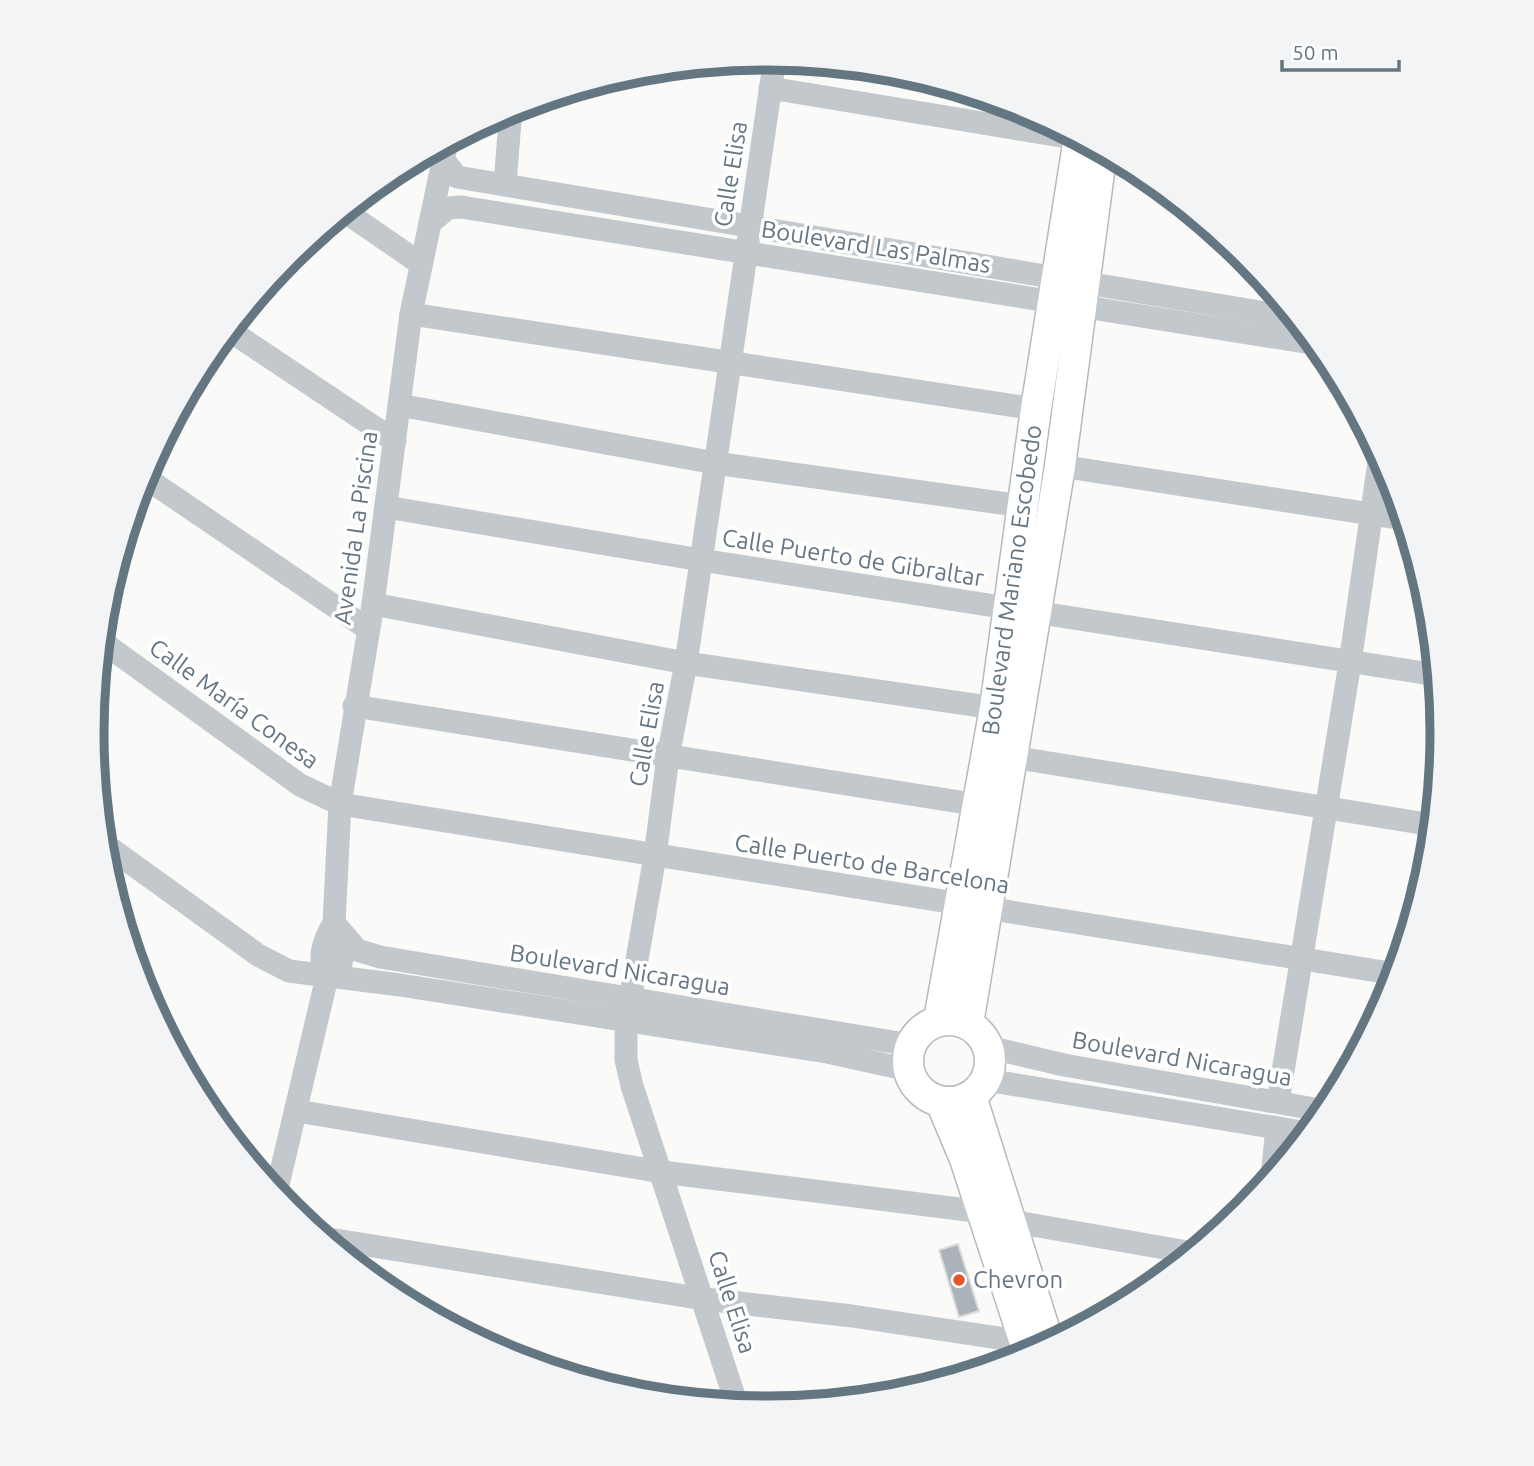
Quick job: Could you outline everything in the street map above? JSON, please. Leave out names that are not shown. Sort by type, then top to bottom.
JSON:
[{"type":"main road","name":"Boulevard Mariano Escobedo","points":[[974,908],[979,805],[995,708],[1060,466],[1068,293],[1086,152]]},
{"type":"main road","name":"Boulevard Mariano Escobedo","points":[[953,1022],[974,908],[1012,757],[1022,611],[1022,506],[1036,409],[1068,293]]},
{"type":"main road","points":[[953,1022],[983,1038],[988,1047],[990,1069],[978,1088],[951,1102],[941,1102],[920,1091],[910,1058],[922,1030],[953,1022]]},
{"type":"main road","points":[[978,1088],[997,1216],[1033,1340]]},
{"type":"main road","points":[[941,1102],[997,1216]]},
{"type":"street","name":"Calle Elisa","points":[[734,1395],[628,1071],[626,1023],[655,856],[668,757],[686,663],[773,70]]},
{"type":"street","points":[[771,88],[1058,137]]},
{"type":"street","points":[[505,184],[510,121]]},
{"type":"street","points":[[430,222],[453,207],[449,192],[449,160]]},
{"type":"street","name":"Boulevard Las Palmas","points":[[449,160],[505,184],[749,225],[1301,341]]},
{"type":"street","name":"Avenida La Piscina","points":[[279,1181],[327,977],[341,964],[343,953],[334,923],[340,804],[354,706],[373,604],[411,314],[430,222],[449,160]]},
{"type":"street","name":"Boulevard Las Palmas","points":[[453,207],[746,252],[1068,293],[1282,316]]},
{"type":"street","points":[[352,216],[421,264]]},
{"type":"street","points":[[411,314],[730,365],[1036,409]]},
{"type":"street","points":[[237,335],[395,441]]},
{"type":"street","points":[[399,405],[715,463],[1022,506]]},
{"type":"street","points":[[1060,466],[1394,517]]},
{"type":"street","points":[[1278,1102],[1350,663],[1377,473]]},
{"type":"street","points":[[153,483],[368,629]]},
{"type":"street","name":"Calle Puerto de Gibraltar","points":[[386,507],[701,560],[1427,675]]},
{"type":"street","points":[[373,604],[686,663],[995,708]]},
{"type":"street","name":"Calle María Conesa","points":[[110,647],[300,785],[340,804]]},
{"type":"street","points":[[354,706],[979,805]]},
{"type":"street","points":[[1012,757],[1423,824]]},
{"type":"street","name":"Calle Puerto de Barcelona","points":[[340,804],[1385,972]]},
{"type":"street","name":"Boulevard Nicaragua","points":[[115,852],[274,965],[289,971],[400,985],[626,1023],[827,1052],[910,1058]]},
{"type":"street","name":"Boulevard Nicaragua","points":[[334,923],[356,950],[380,957],[630,998],[910,1058]]},
{"type":"street","name":"Boulevard Nicaragua","points":[[988,1047],[1064,1065],[1313,1109]]},
{"type":"street","points":[[978,1088],[1297,1131]]},
{"type":"street","points":[[297,1111],[662,1172],[997,1216],[1181,1251]]},
{"type":"street","points":[[1274,1160],[1277,1128]]},
{"type":"street","points":[[342,1241],[704,1299],[852,1316],[1023,1345]]},
{"type":"building","name":"Chevron","points":[[958,1244],[979,1311],[959,1317],[939,1250]]},
{"type":"place","name":"Chevron","points":[[959,1280]]}]
